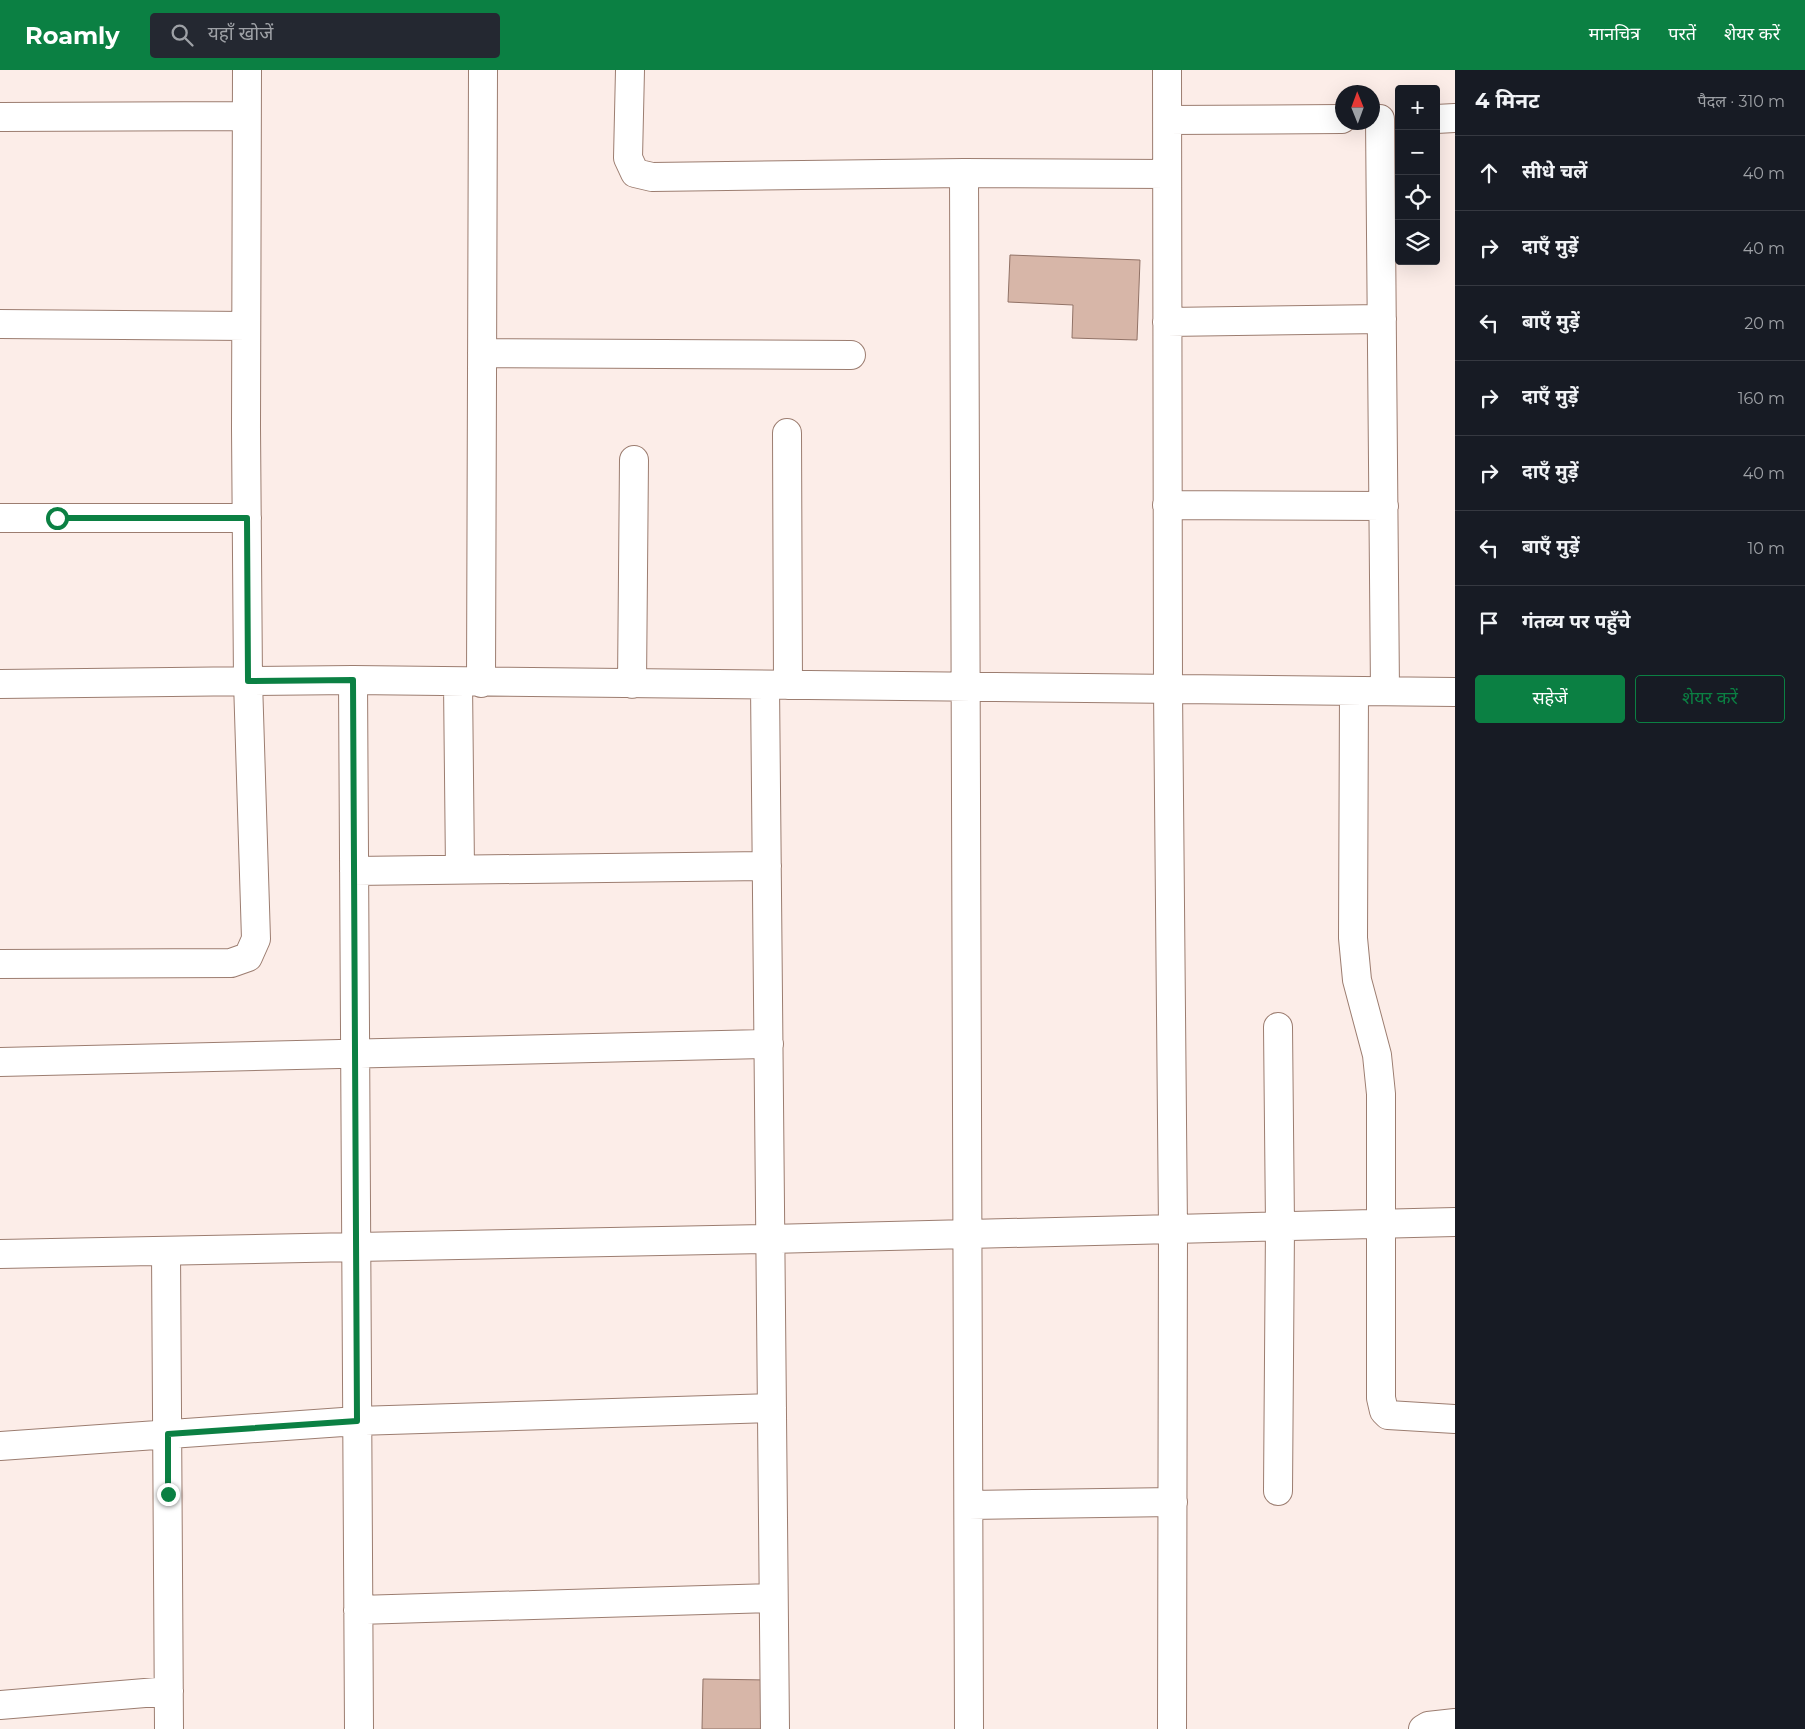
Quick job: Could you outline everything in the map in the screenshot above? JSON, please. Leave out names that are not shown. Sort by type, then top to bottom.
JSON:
[{"type":"street","points":[[0,964],[231,963],[248,957],[256,939],[248,681],[247,70]]},
{"type":"street","points":[[460,869],[470,683],[482,354],[483,70]]},
{"type":"street","points":[[630,70],[628,158],[636,173],[652,177],[964,173],[1167,174]]},
{"type":"street","points":[[1167,70],[1168,689],[1173,1229],[1172,1729]]},
{"type":"street","points":[[0,117],[246,116]]},
{"type":"street","points":[[1440,119],[1455,118]]},
{"type":"street","points":[[1384,119],[1382,319],[1385,691]]},
{"type":"street","points":[[1167,120],[1335,120]]},
{"type":"street","points":[[964,173],[969,1729]]},
{"type":"street","points":[[1167,322],[1382,319]]},
{"type":"street","points":[[0,324],[246,326]]},
{"type":"street","points":[[482,354],[851,354]]},
{"type":"street","points":[[775,1729],[767,866],[787,433]]},
{"type":"street","points":[[632,684],[634,460]]},
{"type":"street","points":[[1168,505],[1384,506]]},
{"type":"street","points":[[0,518],[247,518]]},
{"type":"street","points":[[353,680],[359,1729]]},
{"type":"street","points":[[0,684],[353,680],[470,683],[1455,692]]},
{"type":"street","points":[[1354,691],[1353,938],[1357,980],[1377,1055],[1381,1094],[1381,1398],[1384,1411],[1388,1415],[1455,1419]]},
{"type":"street","points":[[354,870],[767,866]]},
{"type":"street","points":[[1278,1027],[1280,1226],[1278,1490]]},
{"type":"street","points":[[0,1062],[768,1044]]},
{"type":"street","points":[[0,1254],[770,1239],[1455,1222]]},
{"type":"street","points":[[166,1251],[169,1729]]},
{"type":"street","points":[[0,1446],[357,1421],[772,1408]]},
{"type":"street","points":[[969,1504],[1173,1502]]},
{"type":"street","points":[[358,1610],[773,1598]]},
{"type":"street","points":[[0,1705],[169,1691]]},
{"type":"street","points":[[1423,1729],[1428,1726],[1455,1723]]},
{"type":"building","points":[[1010,255],[1140,260],[1137,340],[1072,338],[1073,305],[1008,302]]},
{"type":"building","points":[[703,1679],[768,1680],[767,1729],[702,1729]]},
{"type":"route","points":[[57,518],[247,518],[248,681],[353,680],[357,1421],[168,1434],[168,1494]]}]
